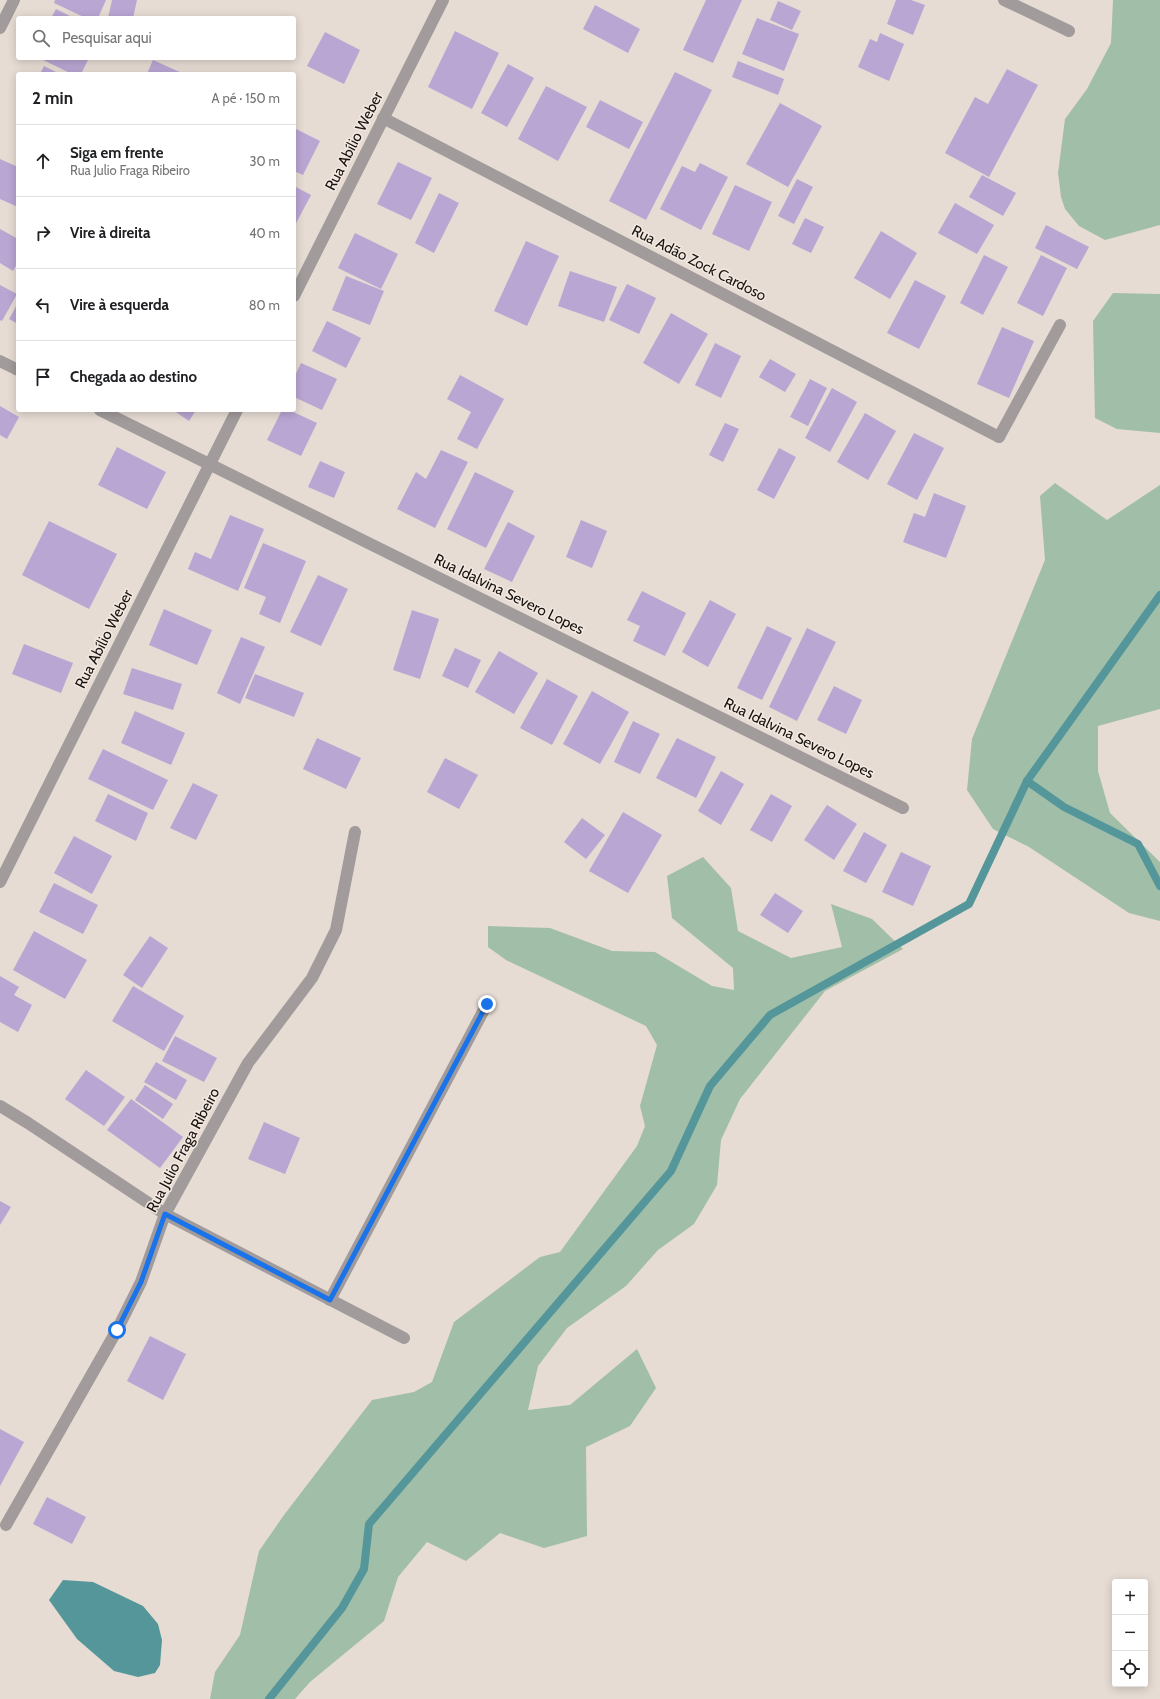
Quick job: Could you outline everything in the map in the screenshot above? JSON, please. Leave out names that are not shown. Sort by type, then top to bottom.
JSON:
[{"type":"street","points":[[0,28],[14,0]]},
{"type":"street","name":"Rua Abílio Weber","points":[[296,292],[442,0]]},
{"type":"street","points":[[1004,0],[1069,31]]},
{"type":"street","name":"Rua Adão Zock Cardoso","points":[[383,118],[999,437],[1060,325]]},
{"type":"street","points":[[0,361],[16,369]]},
{"type":"street","name":"Rua Idalvina Severo Lopes","points":[[104,412],[903,808]]},
{"type":"street","name":"Rua Abílio Weber","points":[[0,882],[236,412]]},
{"type":"street","name":"Rua Julio Fraga Ribeiro","points":[[6,1525],[117,1330],[141,1282],[165,1214],[248,1063],[312,978],[336,930],[355,832]]},
{"type":"street","points":[[330,1300],[487,1004]]},
{"type":"street","points":[[0,1106],[165,1214],[404,1338]]},
{"type":"green space","points":[[1113,0],[1160,0],[1160,225],[1105,240],[1079,226],[1065,209],[1061,197],[1058,173],[1065,119],[1087,89],[1111,43]]},
{"type":"green space","points":[[1113,293],[1160,294],[1160,433],[1117,429],[1095,418],[1093,321]]},
{"type":"green space","points":[[1055,483],[1107,520],[1160,485],[1160,709],[1098,726],[1098,771],[1110,813],[1160,862],[1160,921],[1129,913],[1029,847],[993,829],[967,790],[972,739],[1045,560],[1040,496]]},
{"type":"green space","points":[[703,857],[731,888],[738,931],[791,958],[842,947],[831,904],[872,919],[903,949],[825,991],[740,1099],[721,1140],[717,1185],[694,1224],[658,1250],[626,1286],[567,1328],[538,1366],[528,1410],[570,1405],[637,1349],[656,1388],[630,1426],[586,1447],[587,1536],[544,1548],[500,1533],[466,1561],[427,1542],[398,1577],[384,1621],[310,1682],[295,1699],[210,1699],[215,1672],[240,1635],[259,1551],[284,1515],[372,1400],[414,1392],[432,1382],[454,1322],[540,1257],[560,1252],[637,1146],[645,1126],[640,1106],[657,1045],[646,1026],[506,960],[488,947],[488,926],[550,928],[612,951],[655,952],[712,986],[734,990],[733,968],[672,918],[667,876]]},
{"type":"water","points":[[63,1580],[93,1582],[143,1606],[158,1624],[162,1640],[160,1665],[155,1673],[138,1677],[114,1671],[77,1639],[49,1600]]},
{"type":"building","points":[[55,0],[106,0],[99,16],[82,16],[54,3]]},
{"type":"building","points":[[112,0],[137,0],[133,16],[108,16]]},
{"type":"building","points":[[706,0],[742,0],[713,63],[683,50]]},
{"type":"building","points":[[896,0],[911,0],[925,5],[913,35],[887,24]]},
{"type":"building","points":[[778,1],[801,11],[792,30],[770,20]]},
{"type":"building","points":[[595,5],[640,29],[628,53],[583,29]]},
{"type":"building","points":[[56,9],[70,16],[52,16]]},
{"type":"building","points":[[757,18],[799,34],[784,71],[742,54]]},
{"type":"building","points":[[455,31],[499,53],[472,109],[428,87]]},
{"type":"building","points":[[325,32],[360,50],[344,84],[307,66]]},
{"type":"building","points":[[880,33],[904,44],[889,81],[858,67],[870,39],[877,42]]},
{"type":"building","points":[[43,60],[88,60],[82,72],[68,72]]},
{"type":"building","points":[[153,60],[180,72],[148,72]]},
{"type":"building","points":[[738,61],[784,79],[778,95],[732,77]]},
{"type":"building","points":[[508,64],[534,78],[507,127],[481,113]]},
{"type":"building","points":[[44,66],[56,72],[41,72]]},
{"type":"building","points":[[1007,69],[1038,85],[989,177],[945,153],[975,97],[988,104]]},
{"type":"building","points":[[675,72],[712,90],[646,220],[609,201]]},
{"type":"building","points":[[546,86],[587,107],[558,161],[518,139]]},
{"type":"building","points":[[600,100],[643,122],[629,149],[586,127]]},
{"type":"building","points":[[780,103],[822,126],[788,187],[746,164]]},
{"type":"building","points":[[296,129],[320,141],[303,175],[296,172]]},
{"type":"building","points":[[0,159],[16,166],[16,206],[0,199]]},
{"type":"building","points":[[398,162],[432,178],[411,220],[377,204]]},
{"type":"building","points":[[700,163],[728,177],[701,230],[660,209],[682,166],[695,172]]},
{"type":"building","points":[[982,175],[1016,193],[1003,216],[969,197]]},
{"type":"building","points":[[797,179],[813,187],[794,224],[778,216]]},
{"type":"building","points":[[735,185],[772,202],[749,251],[712,234]]},
{"type":"building","points":[[296,187],[311,195],[296,223]]},
{"type":"building","points":[[439,193],[459,203],[434,253],[415,243]]},
{"type":"building","points":[[955,203],[994,225],[977,254],[938,233]]},
{"type":"building","points":[[805,218],[824,227],[811,253],[792,244]]},
{"type":"building","points":[[1046,225],[1089,247],[1077,269],[1035,248]]},
{"type":"building","points":[[0,229],[16,238],[16,266],[13,271],[0,263]]},
{"type":"building","points":[[881,231],[917,253],[890,299],[854,278]]},
{"type":"building","points":[[355,233],[398,254],[381,289],[338,268]]},
{"type":"building","points":[[526,241],[559,256],[527,326],[494,311]]},
{"type":"building","points":[[984,255],[1008,267],[983,315],[960,303]]},
{"type":"building","points":[[1041,255],[1067,268],[1043,316],[1017,303]]},
{"type":"building","points":[[570,271],[617,287],[604,322],[558,306]]},
{"type":"building","points":[[346,276],[384,291],[370,325],[332,310]]},
{"type":"building","points":[[915,280],[946,296],[919,349],[887,333]]},
{"type":"building","points":[[627,284],[656,298],[639,334],[609,320]]},
{"type":"building","points":[[0,285],[16,293],[16,296],[2,321],[0,320]]},
{"type":"building","points":[[16,307],[16,323],[9,319]]},
{"type":"building","points":[[671,313],[708,334],[679,384],[643,363]]},
{"type":"building","points":[[327,321],[361,338],[346,368],[312,351]]},
{"type":"building","points":[[1002,327],[1034,341],[1009,398],[977,384]]},
{"type":"building","points":[[715,343],[741,356],[721,398],[695,385]]},
{"type":"building","points":[[770,359],[796,374],[785,392],[759,377]]},
{"type":"building","points":[[301,363],[337,379],[322,410],[296,398],[296,374]]},
{"type":"building","points":[[460,375],[504,399],[477,449],[457,439],[471,412],[447,399]]},
{"type":"building","points":[[810,379],[827,388],[808,426],[790,417]]},
{"type":"building","points":[[832,388],[857,402],[830,452],[805,438]]},
{"type":"building","points":[[0,406],[19,417],[7,439],[0,435]]},
{"type":"building","points":[[176,412],[195,412],[189,421]]},
{"type":"building","points":[[281,412],[293,412],[317,423],[301,456],[267,440]]},
{"type":"building","points":[[865,413],[896,431],[868,480],[837,462]]},
{"type":"building","points":[[725,423],[739,429],[723,462],[709,455]]},
{"type":"building","points":[[914,433],[944,448],[917,500],[887,484]]},
{"type":"building","points":[[117,447],[166,472],[147,509],[98,485]]},
{"type":"building","points":[[779,448],[796,457],[774,499],[757,490]]},
{"type":"building","points":[[441,450],[468,462],[435,528],[397,509],[416,472],[426,479]]},
{"type":"building","points":[[320,461],[345,472],[334,498],[308,487]]},
{"type":"building","points":[[475,472],[514,491],[486,548],[447,529]]},
{"type":"building","points":[[934,493],[966,506],[946,558],[903,542],[914,513],[925,517]]},
{"type":"building","points":[[230,515],[264,529],[238,591],[188,569],[195,552],[211,559]]},
{"type":"building","points":[[581,520],[607,531],[592,568],[566,557]]},
{"type":"building","points":[[49,521],[117,554],[89,609],[22,575]]},
{"type":"building","points":[[508,522],[535,536],[512,582],[484,569]]},
{"type":"building","points":[[263,543],[306,561],[280,623],[259,614],[266,597],[244,588]]},
{"type":"building","points":[[318,575],[348,589],[321,646],[290,632]]},
{"type":"building","points":[[642,591],[686,613],[665,656],[633,641],[640,626],[627,620]]},
{"type":"building","points":[[710,600],[736,614],[708,667],[682,652]]},
{"type":"building","points":[[164,609],[212,630],[197,665],[149,645]]},
{"type":"building","points":[[412,610],[439,619],[420,679],[393,670]]},
{"type":"building","points":[[767,626],[792,638],[762,700],[737,688]]},
{"type":"building","points":[[807,628],[836,642],[797,721],[769,707]]},
{"type":"building","points":[[241,637],[265,647],[240,704],[217,693]]},
{"type":"building","points":[[24,644],[73,663],[61,693],[12,674]]},
{"type":"building","points":[[455,648],[481,660],[468,688],[442,676]]},
{"type":"building","points":[[499,651],[538,673],[514,714],[475,692]]},
{"type":"building","points":[[132,668],[182,684],[173,710],[123,694]]},
{"type":"building","points":[[255,674],[304,693],[294,717],[245,698]]},
{"type":"building","points":[[547,679],[578,696],[552,745],[520,728]]},
{"type":"building","points":[[834,686],[862,700],[846,734],[817,720]]},
{"type":"building","points":[[592,691],[629,712],[600,764],[563,744]]},
{"type":"building","points":[[135,711],[185,733],[171,765],[121,743]]},
{"type":"building","points":[[633,721],[660,734],[640,774],[614,762]]},
{"type":"building","points":[[317,738],[361,758],[346,789],[303,769]]},
{"type":"building","points":[[677,738],[716,757],[696,798],[656,778]]},
{"type":"building","points":[[103,749],[168,780],[153,810],[88,779]]},
{"type":"building","points":[[445,758],[478,775],[459,809],[427,792]]},
{"type":"building","points":[[721,771],[744,784],[721,825],[698,811]]},
{"type":"building","points":[[193,783],[218,795],[196,840],[170,828]]},
{"type":"building","points":[[108,794],[148,813],[136,841],[95,821]]},
{"type":"building","points":[[771,794],[792,806],[772,842],[750,830]]},
{"type":"building","points":[[827,805],[857,824],[834,860],[804,840]]},
{"type":"building","points":[[623,812],[662,835],[628,893],[589,871]]},
{"type":"building","points":[[582,818],[605,835],[586,859],[564,842]]},
{"type":"building","points":[[864,832],[887,845],[866,883],[843,871]]},
{"type":"building","points":[[74,836],[112,856],[92,894],[54,873]]},
{"type":"building","points":[[901,852],[931,866],[913,906],[882,892]]},
{"type":"building","points":[[54,883],[98,905],[83,934],[39,912]]},
{"type":"building","points":[[775,893],[803,911],[788,933],[760,915]]},
{"type":"building","points":[[34,931],[87,960],[65,999],[13,970]]},
{"type":"building","points":[[150,936],[168,948],[142,988],[123,975]]},
{"type":"building","points":[[0,976],[19,987],[14,995],[32,1005],[18,1032],[0,1022]]},
{"type":"building","points":[[133,986],[184,1016],[164,1051],[112,1021]]},
{"type":"building","points":[[175,1036],[217,1058],[204,1082],[162,1061]]},
{"type":"building","points":[[156,1062],[187,1080],[176,1100],[144,1082]]},
{"type":"building","points":[[86,1070],[125,1097],[104,1126],[65,1099]]},
{"type":"building","points":[[145,1085],[173,1104],[163,1119],[135,1100]]},
{"type":"building","points":[[131,1099],[183,1137],[160,1168],[107,1130]]},
{"type":"building","points":[[264,1122],[300,1138],[285,1174],[248,1159]]},
{"type":"building","points":[[0,1201],[11,1207],[0,1225]]},
{"type":"building","points":[[150,1336],[186,1354],[163,1400],[127,1381]]},
{"type":"building","points":[[0,1429],[24,1442],[0,1486]]},
{"type":"building","points":[[47,1497],[86,1517],[72,1544],[33,1524]]},
{"type":"waterway","points":[[269,1699],[342,1608],[364,1569],[369,1524],[671,1171],[710,1086],[770,1015],[969,904],[1027,781],[1160,595]]},
{"type":"waterway","points":[[1027,781],[1064,807],[1138,844],[1160,886]]},
{"type":"route","points":[[117,1330],[141,1282],[165,1214],[330,1300],[487,1004]]}]
